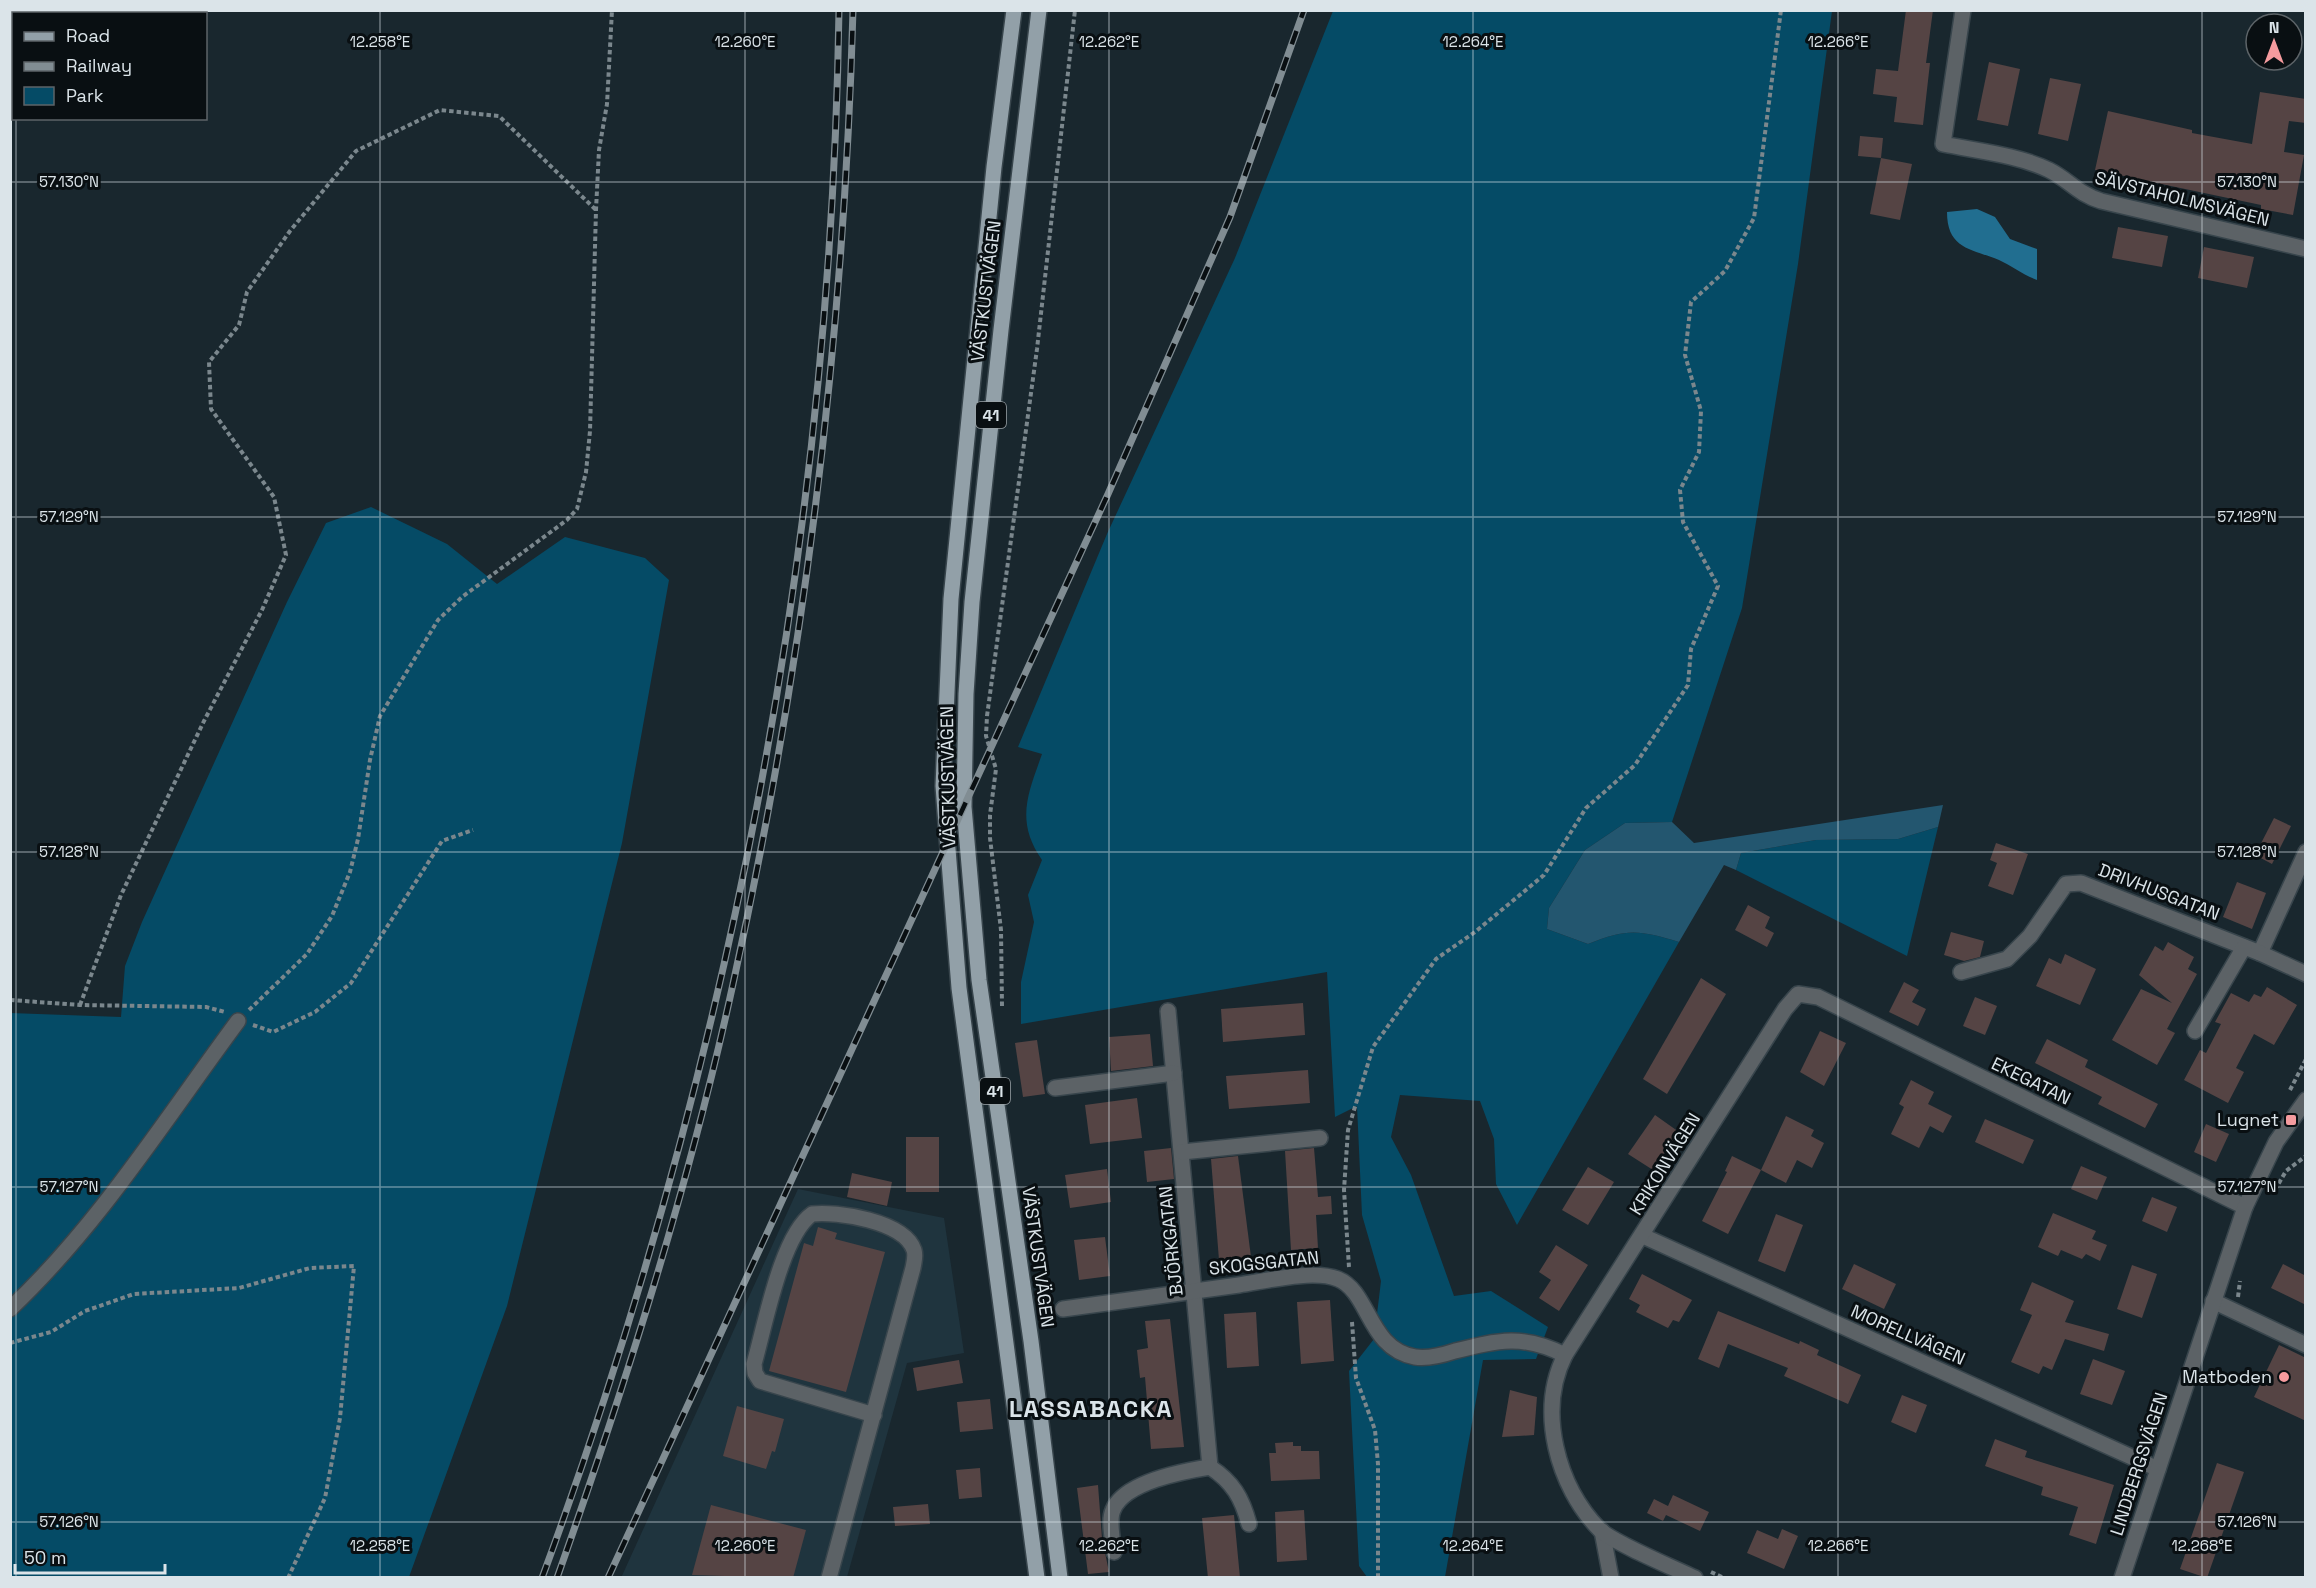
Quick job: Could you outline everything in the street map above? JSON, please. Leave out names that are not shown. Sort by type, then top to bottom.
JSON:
[{"type":"main road","name":"VÄSTKUSTVÄGEN","points":[[1014,10],[994,167],[952,588],[943,786],[946,854],[959,988],[1037,1578]]},
{"type":"main road","name":"VÄSTKUSTVÄGEN","points":[[1039,10],[1000,330],[972,602],[966,694],[964,807],[979,980],[1031,1341],[1060,1578]]},
{"type":"street","name":"SÄVSTAHOLMSVÄGEN","points":[[1963,10],[1943,144],[2036,165],[2051,171],[2086,197],[2306,249]]},
{"type":"street","points":[[2260,953],[2306,852]]},
{"type":"street","name":"DRIVHUSGATAN","points":[[1961,972],[2007,959],[2030,936],[2066,884],[2081,882],[2260,953],[2306,974]]},
{"type":"street","points":[[2195,1031],[2244,947]]},
{"type":"street","name":"EKEGATAN","points":[[1798,994],[1818,997],[2245,1208]]},
{"type":"street","name":"KRIKONVÄGEN","points":[[1565,1355],[1785,1009],[1798,994]]},
{"type":"street","name":"BJÖRKGATAN","points":[[1168,1011],[1196,1290],[1210,1467]]},
{"type":"street","points":[[10,1309],[34,1286],[88,1224],[238,1020]]},
{"type":"street","points":[[1055,1088],[1174,1073]]},
{"type":"street","name":"LINDBERGSVÄGEN","points":[[2122,1578],[2245,1208],[2276,1142],[2306,1100]]},
{"type":"street","points":[[1182,1152],[1320,1138]]},
{"type":"street","points":[[829,1578],[874,1415],[913,1268],[914,1250],[910,1242],[894,1229],[842,1214],[812,1214],[794,1232],[786,1252],[754,1364],[755,1373],[760,1381],[874,1415]]},
{"type":"street","name":"MORELLVÄGEN","points":[[1642,1236],[2158,1469]]},
{"type":"street","name":"SKOGSGATAN","points":[[1063,1309],[1315,1275],[1340,1280],[1350,1288]]},
{"type":"street","points":[[1350,1288],[1381,1337],[1396,1349],[1415,1357],[1443,1355],[1502,1340],[1516,1339],[1547,1346],[1565,1355],[1557,1374],[1552,1397],[1554,1438],[1566,1478],[1602,1531],[1611,1578]]},
{"type":"street","points":[[2213,1300],[2306,1345]]},
{"type":"street","points":[[1114,1552],[1112,1512],[1125,1495],[1166,1476],[1210,1467],[1224,1476],[1242,1500],[1249,1524]]},
{"type":"street","points":[[1602,1531],[1695,1578]]},
{"type":"path","points":[[238,1020],[307,954],[332,916],[350,872],[358,839],[370,760],[380,716],[438,620],[462,597],[567,520],[577,509],[586,472],[590,431],[599,150],[607,104],[612,10]]},
{"type":"path","points":[[1002,1017],[1003,962],[990,838],[990,815],[996,769],[986,736],[987,716],[1037,349],[1075,10]]},
{"type":"path","points":[[1378,1578],[1378,1464],[1375,1430],[1356,1378],[1344,1190],[1348,1130],[1372,1047],[1436,959],[1475,932],[1544,875],[1586,808],[1635,765],[1688,685],[1691,649],[1718,586],[1683,522],[1680,490],[1699,452],[1701,411],[1685,355],[1691,302],[1725,271],[1754,218],[1782,10]]},
{"type":"path","points":[[80,1005],[121,895],[204,721],[262,610],[286,555],[274,497],[211,409],[209,362],[239,325],[246,292],[290,231],[356,151],[440,110],[499,116],[596,210]]},
{"type":"path","points":[[10,1000],[80,1005],[206,1007],[226,1012],[238,1020],[273,1032],[315,1012],[351,983],[442,841],[473,830]]},
{"type":"path","points":[[10,1343],[51,1332],[85,1311],[135,1293],[239,1288],[310,1268],[354,1266],[340,1418],[325,1498],[288,1578]]},
{"type":"shaded area","points":[[1977,209],[1995,217],[2010,239],[2037,249],[2037,280],[1999,260],[1963,246],[1951,234],[1947,212]]},
{"type":"shaded area","points":[[1943,805],[1938,827],[1898,839],[1816,840],[1741,853],[1736,870],[1724,865],[1679,942],[1634,932],[1613,935],[1588,944],[1547,929],[1549,908],[1585,850],[1625,823],[1672,822],[1694,843]]},
{"type":"shaded area","points":[[798,1189],[944,1218],[964,1353],[907,1363],[847,1577],[621,1578]]},
{"type":"green space","points":[[1333,11],[1832,11],[1798,264],[1742,608],[1672,822],[1625,823],[1585,850],[1549,908],[1547,929],[1588,944],[1624,933],[1643,933],[1679,942],[1517,1225],[1496,1184],[1494,1139],[1480,1101],[1400,1095],[1391,1137],[1411,1175],[1454,1296],[1491,1291],[1548,1327],[1536,1359],[1483,1360],[1445,1577],[1367,1577],[1359,1566],[1349,1371],[1374,1339],[1381,1281],[1362,1215],[1357,1106],[1335,1117],[1327,972],[1021,1024],[1021,982],[1034,922],[1028,895],[1042,860],[1029,833],[1026,820],[1027,807],[1032,782],[1042,754],[1018,747],[1107,534],[1235,258]]},
{"type":"green space","points":[[371,507],[447,544],[497,584],[565,537],[645,558],[669,580],[622,843],[507,1306],[409,1577],[11,1577],[10,1013],[121,1017],[125,966],[142,922],[287,602],[326,523]]},
{"type":"green space","points":[[1938,827],[1907,956],[1736,870],[1741,853],[1816,840],[1898,839]]},
{"type":"building","points":[[1906,10],[1933,10],[1926,63],[1930,63],[1923,125],[1894,122],[1897,97],[1873,94],[1876,69],[1898,71]]},
{"type":"building","points":[[1989,62],[2020,69],[2008,126],[1977,120]]},
{"type":"building","points":[[2050,78],[2081,84],[2068,141],[2038,134]]},
{"type":"building","points":[[2260,92],[2306,99],[2306,123],[2289,121],[2284,152],[2304,155],[2293,215],[2261,209],[2261,205],[2095,170],[2108,111],[2192,130],[2192,133],[2252,144]]},
{"type":"building","points":[[1860,136],[1883,138],[1881,158],[1858,156]]},
{"type":"building","points":[[1881,158],[1912,164],[1900,220],[1870,214]]},
{"type":"building","points":[[2118,227],[2168,236],[2162,267],[2112,258]]},
{"type":"building","points":[[2204,247],[2254,257],[2247,288],[2198,278]]},
{"type":"building","points":[[2274,818],[2291,826],[2272,864],[2255,855]]},
{"type":"building","points":[[1996,843],[2028,854],[2013,895],[1988,886],[1997,863],[1990,860]]},
{"type":"building","points":[[2237,882],[2266,893],[2252,929],[2223,917]]},
{"type":"building","points":[[1748,905],[1770,917],[1765,928],[1774,933],[1767,947],[1735,930]]},
{"type":"building","points":[[1951,932],[1984,941],[1980,957],[1964,961],[1944,955]]},
{"type":"building","points":[[2168,942],[2194,957],[2188,969],[2197,974],[2167,1029],[2175,1033],[2157,1065],[2112,1040],[2141,989],[2172,1003],[2139,975],[2155,946],[2163,951]]},
{"type":"building","points":[[2065,954],[2096,969],[2080,1005],[2036,986],[2049,958],[2061,964]]},
{"type":"building","points":[[1701,978],[1726,994],[1667,1094],[1643,1079]]},
{"type":"building","points":[[1904,982],[1919,990],[1912,1002],[1926,1009],[1918,1026],[1889,1012]]},
{"type":"building","points":[[2267,987],[2297,1005],[2274,1045],[2254,1034],[2236,1068],[2244,1072],[2228,1103],[2184,1080],[2200,1050],[2206,1053],[2221,1024],[2215,1022],[2231,993],[2249,1002],[2254,994],[2261,997]]},
{"type":"building","points":[[1975,997],[1997,1006],[1985,1035],[1963,1026]]},
{"type":"building","points":[[1303,1003],[1305,1035],[1223,1042],[1221,1009]]},
{"type":"building","points":[[1820,1031],[1846,1043],[1824,1086],[1800,1072]]},
{"type":"building","points":[[1150,1034],[1153,1066],[1111,1071],[1109,1037]]},
{"type":"building","points":[[2047,1039],[2088,1060],[2085,1067],[2158,1104],[2145,1128],[2098,1104],[2102,1097],[2035,1063]]},
{"type":"building","points":[[1037,1040],[1045,1094],[1023,1097],[1015,1043]]},
{"type":"building","points":[[1308,1070],[1310,1103],[1229,1109],[1226,1076]]},
{"type":"building","points":[[1911,1080],[1934,1092],[1928,1104],[1952,1116],[1943,1133],[1930,1126],[1919,1148],[1891,1134],[1904,1107],[1899,1104]]},
{"type":"building","points":[[1137,1098],[1142,1138],[1090,1144],[1085,1105]]},
{"type":"building","points":[[1655,1115],[1679,1132],[1653,1170],[1628,1154]]},
{"type":"building","points":[[1786,1116],[1814,1130],[1811,1136],[1824,1143],[1812,1168],[1797,1160],[1786,1183],[1761,1170]]},
{"type":"building","points":[[1985,1119],[2034,1140],[2023,1164],[1975,1142]]},
{"type":"building","points":[[2206,1124],[2229,1134],[2216,1162],[2194,1152]]},
{"type":"building","points":[[906,1137],[939,1137],[939,1192],[906,1192]]},
{"type":"building","points":[[1171,1148],[1174,1179],[1147,1182],[1144,1151]]},
{"type":"building","points":[[1314,1148],[1318,1197],[1331,1196],[1332,1214],[1316,1215],[1318,1248],[1291,1250],[1285,1151]]},
{"type":"building","points":[[1238,1156],[1251,1257],[1219,1260],[1211,1159]]},
{"type":"building","points":[[1732,1156],[1761,1170],[1728,1234],[1702,1221],[1727,1172],[1725,1171]]},
{"type":"building","points":[[2081,1166],[2107,1177],[2097,1200],[2071,1189]]},
{"type":"building","points":[[1588,1167],[1614,1182],[1588,1225],[1562,1210]]},
{"type":"building","points":[[1107,1169],[1111,1202],[1070,1208],[1065,1175]]},
{"type":"building","points":[[852,1173],[892,1182],[887,1206],[847,1197]]},
{"type":"building","points":[[2152,1197],[2177,1207],[2167,1232],[2142,1221]]},
{"type":"building","points":[[2053,1213],[2096,1231],[2092,1239],[2107,1245],[2100,1261],[2086,1254],[2082,1259],[2061,1250],[2058,1256],[2038,1247]]},
{"type":"building","points":[[1776,1214],[1803,1225],[1785,1272],[1758,1261]]},
{"type":"building","points":[[818,1227],[837,1233],[835,1239],[885,1252],[846,1392],[769,1371],[804,1243],[813,1246]]},
{"type":"building","points":[[1105,1237],[1110,1276],[1079,1280],[1074,1240]]},
{"type":"building","points":[[1556,1245],[1588,1265],[1559,1311],[1539,1298],[1551,1280],[1539,1272]]},
{"type":"building","points":[[1854,1264],[1896,1284],[1884,1309],[1842,1289]]},
{"type":"building","points":[[2283,1264],[2306,1276],[2306,1305],[2271,1288]]},
{"type":"building","points":[[2132,1265],[2157,1274],[2142,1318],[2117,1309]]},
{"type":"building","points":[[1642,1274],[1692,1300],[1679,1322],[1673,1320],[1668,1328],[1636,1312],[1640,1305],[1629,1299]]},
{"type":"building","points":[[2032,1282],[2074,1301],[2065,1322],[2109,1334],[2104,1351],[2065,1339],[2052,1370],[2043,1366],[2039,1374],[2011,1362],[2032,1315],[2020,1310]]},
{"type":"building","points":[[1330,1300],[1334,1361],[1301,1364],[1297,1302]]},
{"type":"building","points":[[1718,1311],[1799,1344],[1800,1341],[1819,1350],[1817,1355],[1861,1375],[1848,1404],[1784,1376],[1788,1368],[1728,1344],[1719,1368],[1698,1359]]},
{"type":"building","points":[[1256,1312],[1259,1366],[1227,1368],[1224,1314]]},
{"type":"building","points":[[1170,1319],[1184,1447],[1151,1449],[1145,1377],[1140,1378],[1137,1350],[1148,1348],[1145,1321]]},
{"type":"building","name":"Matboden","points":[[2279,1345],[2306,1358],[2306,1421],[2254,1397]]},
{"type":"building","points":[[2093,1359],[2125,1371],[2112,1405],[2080,1394]]},
{"type":"building","points":[[959,1360],[963,1383],[917,1391],[913,1368]]},
{"type":"building","points":[[1510,1390],[1537,1397],[1534,1435],[1502,1437]]},
{"type":"building","points":[[1902,1395],[1927,1405],[1916,1433],[1891,1422]]},
{"type":"building","points":[[990,1399],[993,1429],[960,1432],[957,1402]]},
{"type":"building","points":[[737,1406],[784,1419],[775,1452],[772,1451],[766,1469],[723,1456]]},
{"type":"building","points":[[1995,1439],[2027,1451],[2025,1457],[2114,1485],[2096,1544],[2069,1535],[2078,1507],[2041,1495],[2043,1487],[1985,1466]]},
{"type":"building","points":[[1293,1442],[1293,1446],[1301,1446],[1301,1451],[1319,1451],[1320,1479],[1271,1481],[1269,1453],[1276,1453],[1275,1443]]},
{"type":"building","points":[[2217,1463],[2244,1472],[2207,1578],[2180,1569]]},
{"type":"building","points":[[980,1468],[982,1497],[959,1499],[956,1470]]},
{"type":"building","points":[[1098,1485],[1102,1538],[1109,1572],[1088,1574],[1077,1488]]},
{"type":"building","points":[[1673,1495],[1709,1512],[1700,1531],[1666,1515],[1663,1521],[1647,1513],[1654,1499],[1668,1506]]},
{"type":"building","points":[[928,1504],[930,1524],[895,1526],[893,1507]]},
{"type":"building","points":[[711,1505],[806,1530],[793,1578],[692,1575]]},
{"type":"building","points":[[1304,1510],[1307,1560],[1277,1562],[1275,1512]]},
{"type":"building","points":[[1234,1515],[1240,1578],[1208,1578],[1202,1518]]},
{"type":"building","points":[[1782,1529],[1798,1536],[1784,1569],[1747,1553],[1757,1530],[1778,1539]]},
{"type":"railway","points":[[542,1578],[608,1389],[665,1197],[715,1003],[757,806],[790,609],[815,410],[832,210],[839,10]]},
{"type":"railway","points":[[557,1578],[631,1358],[697,1135],[716,1060],[758,863],[800,621],[830,378],[848,133],[853,10]]},
{"type":"railway","points":[[608,1578],[1108,494],[1230,217],[1304,10]]},
{"type":"place","name":"Lugnet","points":[[2291,1120]]},
{"type":"place","name":"Matboden","points":[[2284,1377]]},
{"type":"district","name":"LASSABACKA","points":[[1091,1409]]}]
